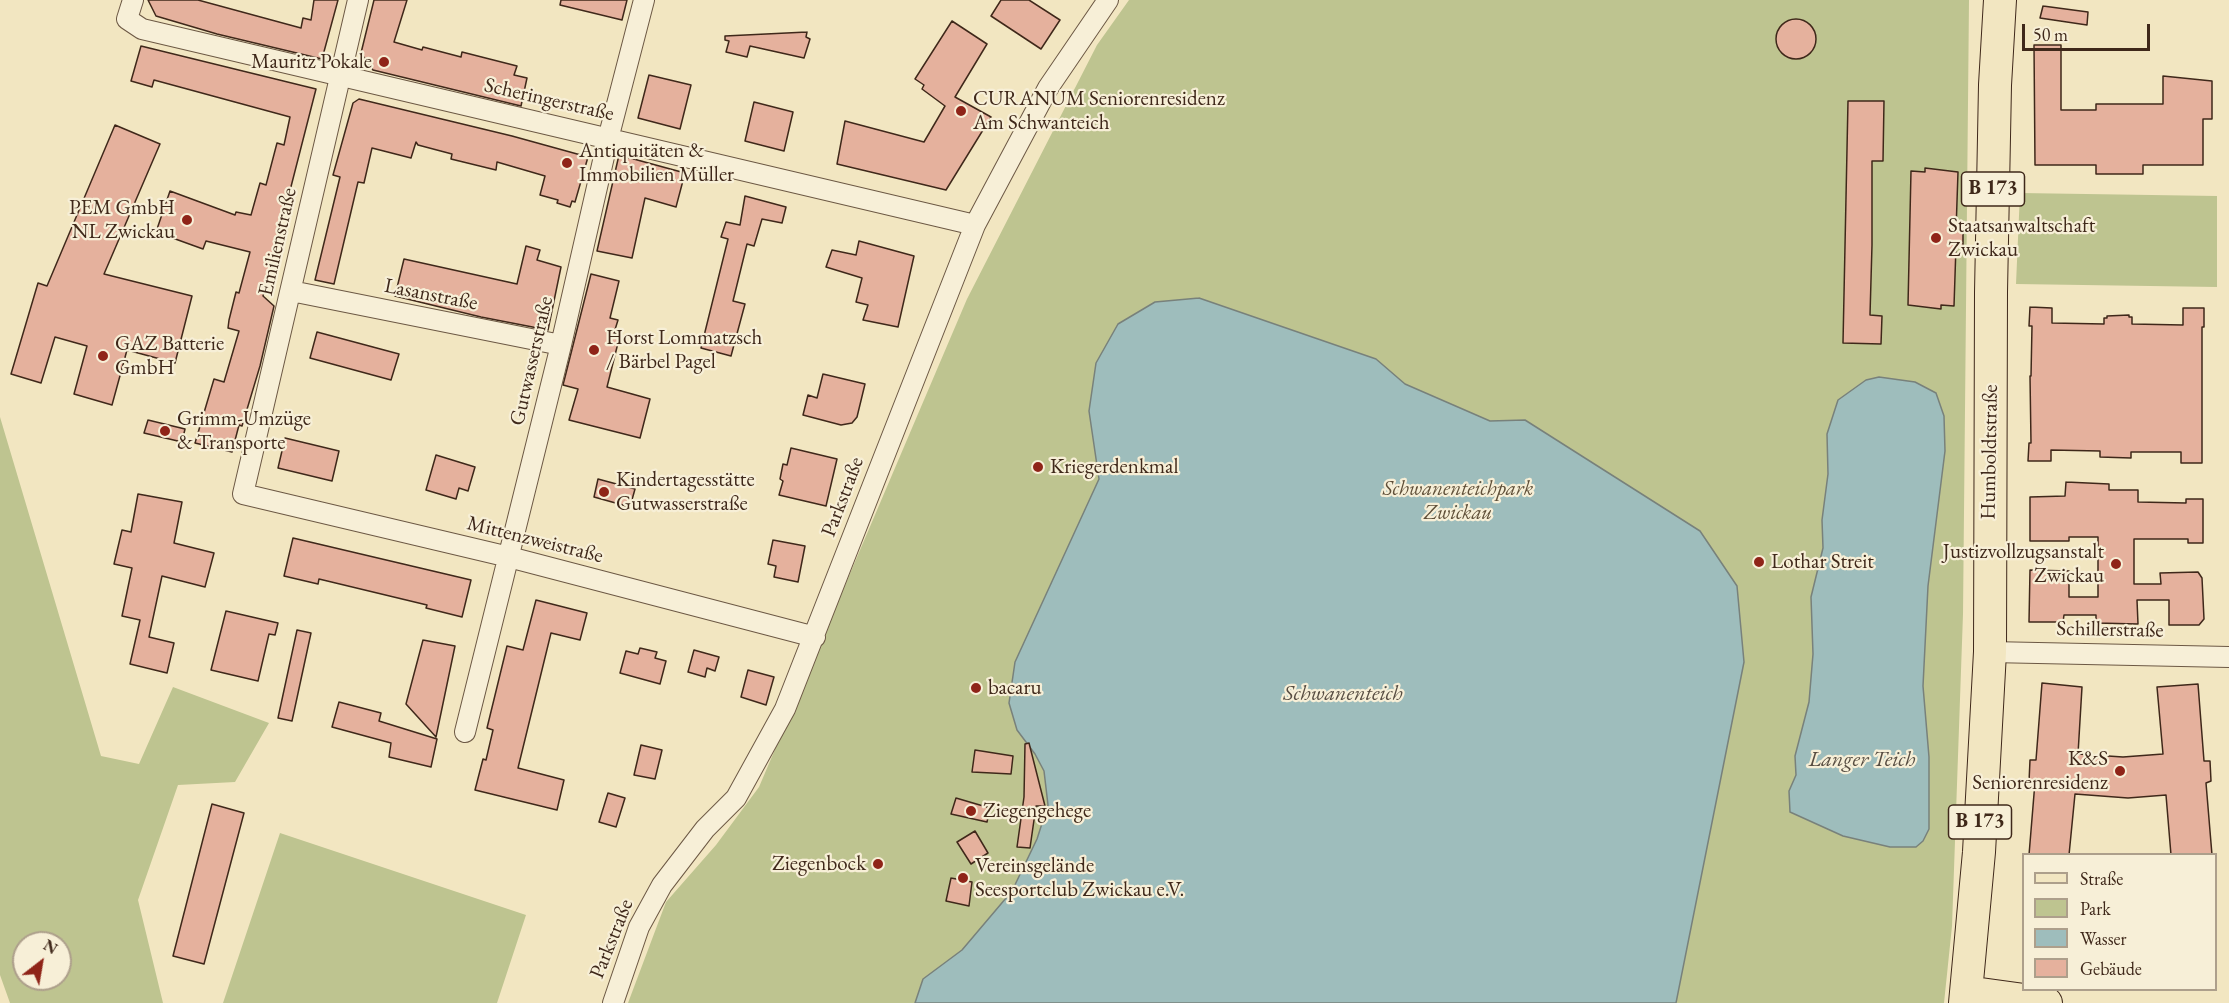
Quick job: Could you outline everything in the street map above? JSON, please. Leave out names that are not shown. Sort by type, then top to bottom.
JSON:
[{"type":"main road","name":"Humboldtstraße","points":[[1965,998],[1979,852],[1990,652],[1991,292],[1999,2]]},
{"type":"main road","name":"B 173","points":[[1965,998],[2046,1003]]},
{"type":"street","name":"Emilienstraße","points":[[243,494],[358,0]]},
{"type":"street","name":"Gutwasserstraße","points":[[465,732],[561,345],[608,139],[644,0]]},
{"type":"street","name":"Parkstraße","points":[[613,1003],[643,919],[662,885],[705,829],[736,798],[785,709],[975,225],[1048,88],[1108,0]]},
{"type":"street","name":"Scheringerstraße","points":[[132,3],[127,20],[142,29],[975,225]]},
{"type":"street","name":"Lasanstraße","points":[[291,291],[561,345]]},
{"type":"street","name":"Mittenzweistraße","points":[[243,494],[509,557],[815,637]]},
{"type":"street","name":"Schillerstraße","points":[[1990,652],[2229,657]]},
{"type":"green space","name":"Schwanenteichpark Zwickau","points":[[1129,0],[1969,0],[1963,614],[1952,926],[1944,1003],[628,1003],[666,902],[716,845],[759,787],[967,299],[1097,45]]},
{"type":"green space","points":[[2020,193],[2217,196],[2217,287],[2016,284]]},
{"type":"green space","points":[[0,417],[101,756],[139,764],[173,687],[269,723],[235,782],[178,785],[138,900],[163,1003],[10,1003],[0,975]]},
{"type":"green space","points":[[280,833],[526,915],[497,1003],[223,1003]]},
{"type":"water","name":"Schwanenteich","points":[[1199,298],[1376,359],[1405,384],[1490,421],[1525,420],[1700,531],[1737,586],[1744,662],[1676,1003],[915,1003],[923,979],[962,950],[1012,891],[1037,839],[1048,805],[1044,771],[1035,754],[1017,730],[1009,703],[1015,662],[1099,479],[1089,411],[1096,363],[1118,324],[1155,302]]},
{"type":"water","name":"Langer Teich","points":[[1879,377],[1915,382],[1936,393],[1944,416],[1945,451],[1928,586],[1923,686],[1929,757],[1929,829],[1923,841],[1916,847],[1890,847],[1843,836],[1790,812],[1789,791],[1796,775],[1795,756],[1809,702],[1813,654],[1811,597],[1823,548],[1822,520],[1828,474],[1827,434],[1838,400],[1866,380]]},
{"type":"building","points":[[148,0],[198,0],[301,28],[303,18],[311,20],[314,0],[338,0],[322,59],[217,34],[156,16]]},
{"type":"building","points":[[374,0],[407,0],[394,42],[461,57],[462,52],[517,66],[514,75],[527,78],[521,106],[373,70],[361,53]]},
{"type":"building","points":[[561,0],[627,0],[622,20],[560,5]]},
{"type":"building","points":[[1001,0],[1029,0],[1060,20],[1041,49],[991,16]]},
{"type":"building","points":[[2043,6],[2088,12],[2087,25],[2040,18]]},
{"type":"building","points":[[1796,19],[1810,25],[1816,39],[1810,53],[1796,59],[1782,53],[1776,39],[1782,25]]},
{"type":"building","name":"CURANUM Seniorenresidenz Am Schwanteich","points":[[952,21],[987,44],[955,97],[991,117],[946,190],[837,164],[845,121],[924,142],[945,106],[922,89],[924,85],[915,79]]},
{"type":"building","points":[[807,32],[806,37],[810,39],[804,58],[750,46],[747,57],[726,52],[729,41],[725,40],[725,36]]},
{"type":"building","points":[[2034,45],[2061,45],[2061,110],[2096,110],[2096,104],[2163,104],[2163,76],[2212,81],[2212,119],[2203,119],[2203,165],[2143,165],[2143,174],[2096,174],[2096,165],[2035,165]]},
{"type":"building","points":[[141,46],[316,89],[263,296],[274,306],[260,366],[232,452],[195,443],[214,379],[224,382],[239,331],[228,328],[229,320],[250,252],[206,241],[203,249],[156,232],[170,191],[235,215],[236,212],[251,215],[260,183],[266,185],[277,143],[284,145],[290,117],[154,80],[152,87],[131,81]]},
{"type":"building","points":[[649,75],[691,85],[680,129],[638,118]]},
{"type":"building","points":[[359,99],[588,157],[575,202],[572,201],[570,207],[557,203],[558,200],[540,195],[545,176],[497,162],[496,170],[451,159],[452,154],[418,145],[416,142],[411,158],[372,148],[364,183],[358,182],[334,284],[315,280],[340,177],[333,175],[353,103]]},
{"type":"building","points":[[1848,101],[1884,101],[1883,161],[1872,161],[1870,315],[1882,316],[1881,344],[1843,343]]},
{"type":"building","points":[[754,102],[793,112],[784,151],[745,141]]},
{"type":"building","points":[[115,125],[160,144],[104,274],[192,296],[175,363],[127,350],[112,405],[74,394],[87,346],[55,337],[41,383],[11,374],[38,283],[47,286]]},
{"type":"building","points":[[619,155],[685,173],[676,207],[645,198],[632,258],[597,251]]},
{"type":"building","name":"Staatsanwaltschaft Zwickau","points":[[1925,168],[1958,172],[1956,231],[1963,231],[1963,246],[1956,246],[1954,306],[1941,305],[1941,309],[1908,305],[1911,171],[1925,172]]},
{"type":"building","points":[[745,196],[786,207],[782,223],[762,219],[754,246],[747,244],[733,301],[745,304],[731,356],[701,348],[728,239],[721,237],[726,222],[740,225]]},
{"type":"building","points":[[859,241],[914,256],[898,327],[863,320],[868,305],[856,302],[862,278],[826,267],[832,250],[856,255]]},
{"type":"building","points":[[526,246],[540,250],[537,260],[561,267],[548,330],[481,317],[395,296],[404,259],[517,284]]},
{"type":"building","points":[[591,274],[619,281],[610,318],[618,320],[614,333],[620,335],[607,387],[650,399],[640,438],[569,420],[578,389],[563,385]]},
{"type":"building","points":[[2030,307],[2052,308],[2052,323],[2104,324],[2104,318],[2107,316],[2129,315],[2132,317],[2132,324],[2183,325],[2183,308],[2204,308],[2202,463],[2181,463],[2181,452],[2131,452],[2131,458],[2100,457],[2100,451],[2051,450],[2051,461],[2028,461],[2029,443],[2031,443],[2032,326],[2029,326]]},
{"type":"building","points":[[317,332],[399,354],[391,380],[310,358]]},
{"type":"building","points":[[823,374],[865,384],[857,417],[852,423],[841,425],[803,415],[808,395],[817,398]]},
{"type":"building","points":[[148,420],[185,429],[182,442],[144,433]]},
{"type":"building","points":[[285,438],[339,451],[332,481],[278,468]]},
{"type":"building","points":[[791,448],[837,459],[826,506],[779,495],[783,481],[780,479],[783,464],[787,465]]},
{"type":"building","points":[[436,455],[475,467],[468,491],[459,488],[456,499],[426,490]]},
{"type":"building","points":[[598,479],[635,489],[630,507],[594,497]]},
{"type":"building","name":"Justizvollzugsanstalt Zwickau","points":[[2066,482],[2109,484],[2109,490],[2138,490],[2138,502],[2186,503],[2186,499],[2203,499],[2203,543],[2188,543],[2188,539],[2134,539],[2134,584],[2161,584],[2160,573],[2198,572],[2202,578],[2204,619],[2199,625],[2169,625],[2169,600],[2137,600],[2138,624],[2096,623],[2096,615],[2064,615],[2063,622],[2029,622],[2030,570],[2069,571],[2069,597],[2098,597],[2098,537],[2069,537],[2069,541],[2030,541],[2030,497],[2065,496]]},
{"type":"building","points":[[138,494],[182,502],[174,543],[214,553],[205,587],[162,576],[149,637],[174,643],[167,673],[130,664],[140,620],[122,616],[132,568],[114,564],[122,530],[131,532]]},
{"type":"building","points":[[293,538],[471,580],[462,617],[426,608],[427,605],[319,579],[318,584],[284,576]]},
{"type":"building","points":[[773,540],[805,546],[798,582],[774,577],[776,566],[768,564]]},
{"type":"building","points":[[536,600],[587,613],[580,640],[551,633],[518,768],[564,780],[557,810],[475,790],[483,759],[486,760],[493,730],[487,728],[507,646],[523,650]]},
{"type":"building","points":[[226,611],[278,623],[275,635],[269,634],[258,681],[211,670]]},
{"type":"building","points":[[297,630],[311,633],[292,721],[278,718]]},
{"type":"building","points":[[423,640],[455,646],[436,737],[406,704]]},
{"type":"building","points":[[640,648],[657,652],[655,658],[666,661],[660,684],[620,673],[626,651],[638,654]]},
{"type":"building","points":[[694,650],[719,657],[715,671],[707,668],[705,677],[688,672]]},
{"type":"building","points":[[748,670],[774,677],[766,705],[741,697]]},
{"type":"building","name":"K&S Seniorenresidenz","points":[[2042,683],[2082,687],[2078,754],[2123,757],[2163,754],[2157,687],[2198,684],[2204,761],[2210,761],[2211,781],[2206,783],[2212,853],[2171,853],[2166,795],[2128,798],[2075,794],[2069,853],[2029,853],[2035,782],[2029,782],[2030,760],[2036,760]]},
{"type":"building","points":[[339,702],[381,713],[379,721],[437,739],[431,767],[389,757],[391,743],[332,727]]},
{"type":"building","points":[[1029,743],[1045,806],[1036,806],[1030,848],[1017,847],[1024,797],[1025,744]]},
{"type":"building","points":[[641,745],[662,750],[655,779],[634,775]]},
{"type":"building","points":[[975,750],[1013,756],[1011,774],[972,772]]},
{"type":"building","points":[[608,793],[625,798],[616,827],[599,822]]},
{"type":"building","name":"Ziegengehege","points":[[956,798],[990,808],[987,822],[951,814]]},
{"type":"building","points":[[212,804],[244,813],[204,964],[173,956]]},
{"type":"building","points":[[975,831],[988,853],[971,864],[957,842]]},
{"type":"building","points":[[951,878],[972,882],[969,906],[946,901]]},
{"type":"place","name":"Mauritz Pokale","points":[[384,62]]},
{"type":"place","name":"CURANUM Seniorenresidenz Am Schwanteich","points":[[961,111]]},
{"type":"place","name":"Antiquitäten & Immobilien Müller","points":[[567,163]]},
{"type":"place","name":"PEM GmbH NL Zwickau","points":[[187,220]]},
{"type":"place","name":"Staatsanwaltschaft Zwickau","points":[[1936,238]]},
{"type":"place","name":"Horst Lommatzsch / Bärbel Pagel","points":[[594,350]]},
{"type":"place","name":"GAZ Batterie GmbH","points":[[103,356]]},
{"type":"place","name":"Grimm-Umzüge & Transporte","points":[[165,431]]},
{"type":"place","name":"Kriegerdenkmal","points":[[1038,467]]},
{"type":"place","name":"Kindertagesstätte Gutwasserstraße","points":[[604,492]]},
{"type":"place","name":"Lothar Streit","points":[[1759,562]]},
{"type":"place","name":"Justizvollzugsanstalt Zwickau","points":[[2116,564]]},
{"type":"place","name":"bacaru","points":[[976,688]]},
{"type":"place","name":"K&S Seniorenresidenz","points":[[2120,771]]},
{"type":"place","name":"Ziegengehege","points":[[971,811]]},
{"type":"place","name":"Ziegenbock","points":[[878,864]]},
{"type":"place","name":"Vereinsgelände Seesportclub Zwickau e.V.","points":[[963,878]]}]
